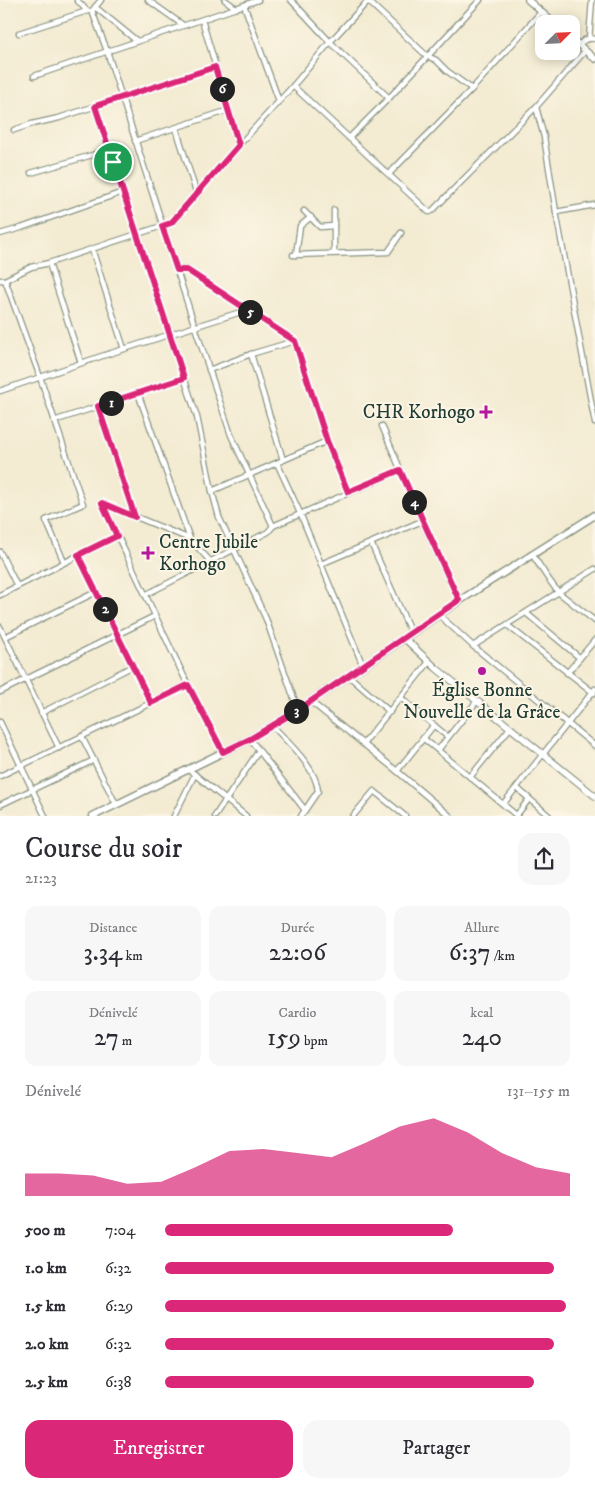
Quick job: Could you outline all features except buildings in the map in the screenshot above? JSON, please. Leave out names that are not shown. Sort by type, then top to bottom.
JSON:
[{"type":"main road","points":[[93,816],[250,739],[298,710],[459,600],[595,515]]},
{"type":"street","points":[[77,0],[137,42]]},
{"type":"street","points":[[19,33],[91,9],[101,0]]},
{"type":"street","points":[[148,0],[183,26]]},
{"type":"street","points":[[225,0],[236,8]]},
{"type":"street","points":[[34,76],[258,0]]},
{"type":"street","points":[[291,0],[330,42],[389,98]]},
{"type":"street","points":[[349,138],[480,0]]},
{"type":"street","points":[[528,0],[544,15]]},
{"type":"street","points":[[589,38],[592,0]]},
{"type":"street","points":[[64,562],[46,520],[82,504],[40,377],[3,280],[31,267],[49,263],[171,223],[367,1],[427,56],[436,60],[447,71],[472,88]]},
{"type":"street","points":[[244,5],[279,101]]},
{"type":"street","points":[[91,9],[107,51],[231,435],[272,526]]},
{"type":"street","points":[[389,174],[472,88],[541,12]]},
{"type":"street","points":[[202,20],[239,145]]},
{"type":"street","points":[[580,44],[589,38],[595,39]]},
{"type":"street","points":[[580,46],[595,59]]},
{"type":"street","points":[[293,86],[430,212],[536,107],[585,50]]},
{"type":"street","points":[[14,130],[122,98],[215,67]]},
{"type":"street","points":[[95,106],[197,416],[212,492],[219,517],[266,619],[298,710]]},
{"type":"street","points":[[536,107],[544,136],[595,423]]},
{"type":"street","points":[[135,141],[229,110]]},
{"type":"street","points":[[176,128],[197,195]]},
{"type":"street","points":[[31,172],[109,150]]},
{"type":"street","points":[[0,234],[123,192]]},
{"type":"street","points":[[556,212],[595,205]]},
{"type":"street","points":[[334,210],[334,253]]},
{"type":"street","points":[[304,211],[320,227],[334,226]]},
{"type":"street","points":[[311,217],[300,226],[294,255],[388,252],[401,232]]},
{"type":"street","points":[[92,249],[124,349]]},
{"type":"street","points":[[49,263],[81,363]]},
{"type":"street","points":[[177,270],[187,270],[295,341],[327,441],[348,492]]},
{"type":"street","points":[[0,391],[247,310]]},
{"type":"street","points":[[209,370],[251,354],[295,341]]},
{"type":"street","points":[[251,354],[283,460]]},
{"type":"street","points":[[54,421],[184,378]]},
{"type":"street","points":[[138,393],[190,539],[210,561]]},
{"type":"street","points":[[98,406],[135,517]]},
{"type":"street","points":[[382,426],[422,521],[459,600]]},
{"type":"street","points":[[212,492],[327,441]]},
{"type":"street","points":[[277,463],[300,513],[363,666]]},
{"type":"street","points":[[145,594],[268,532],[272,526],[400,470]]},
{"type":"street","points":[[190,539],[102,503],[188,685],[223,752]]},
{"type":"street","points":[[321,564],[422,521]]},
{"type":"street","points":[[0,595],[117,536]]},
{"type":"street","points":[[371,543],[411,633]]},
{"type":"street","points":[[0,552],[16,586]]},
{"type":"street","points":[[532,554],[552,586],[595,621]]},
{"type":"street","points":[[78,555],[151,703]]},
{"type":"street","points":[[473,646],[595,569]]},
{"type":"street","points":[[5,637],[96,592]]},
{"type":"street","points":[[526,613],[580,658]]},
{"type":"street","points":[[439,615],[473,646],[595,746]]},
{"type":"street","points":[[0,692],[155,616]]},
{"type":"street","points":[[504,804],[594,692],[567,673],[507,624]]},
{"type":"street","points":[[0,627],[24,680],[59,748]]},
{"type":"street","points":[[404,638],[429,662],[595,796]]},
{"type":"street","points":[[567,673],[595,640]]},
{"type":"street","points":[[363,744],[429,662]]},
{"type":"street","points":[[41,713],[133,666]]},
{"type":"street","points":[[349,676],[390,712]]},
{"type":"street","points":[[0,776],[188,685]]},
{"type":"street","points":[[401,698],[448,737]]},
{"type":"street","points":[[438,750],[477,701]]},
{"type":"street","points":[[310,702],[450,816]]},
{"type":"street","points":[[0,722],[3,733],[22,765],[45,816]]},
{"type":"street","points":[[272,725],[302,759],[318,785],[318,791],[301,816]]},
{"type":"street","points":[[397,771],[434,725]]},
{"type":"street","points":[[470,777],[510,728]]},
{"type":"street","points":[[82,736],[116,804]]},
{"type":"street","points":[[423,738],[516,815],[529,800]]},
{"type":"street","points":[[250,739],[258,752],[305,810]]},
{"type":"street","points":[[215,816],[258,752]]},
{"type":"street","points":[[0,805],[94,760]]},
{"type":"street","points":[[188,769],[246,816]]},
{"type":"street","points":[[174,816],[195,774]]},
{"type":"street","points":[[517,788],[548,816]]},
{"type":"street","points":[[354,816],[374,791],[404,815]]},
{"type":"place","name":"CHR Korhogo","points":[[486,412]]},
{"type":"place","name":"Centre Jubile Korhogo","points":[[148,553]]},
{"type":"place","name":"Église Bonne Nouvelle de la Grâce","points":[[482,671]]},
{"type":"route","points":[[215,67],[239,145],[171,223],[162,226],[177,270],[187,270],[295,341],[327,441],[348,492],[400,470],[459,600],[298,710],[250,739],[223,752],[188,685],[151,703],[78,555],[117,536],[102,503],[135,517],[98,406],[184,378],[138,233],[113,162],[95,106],[215,67]]}]
